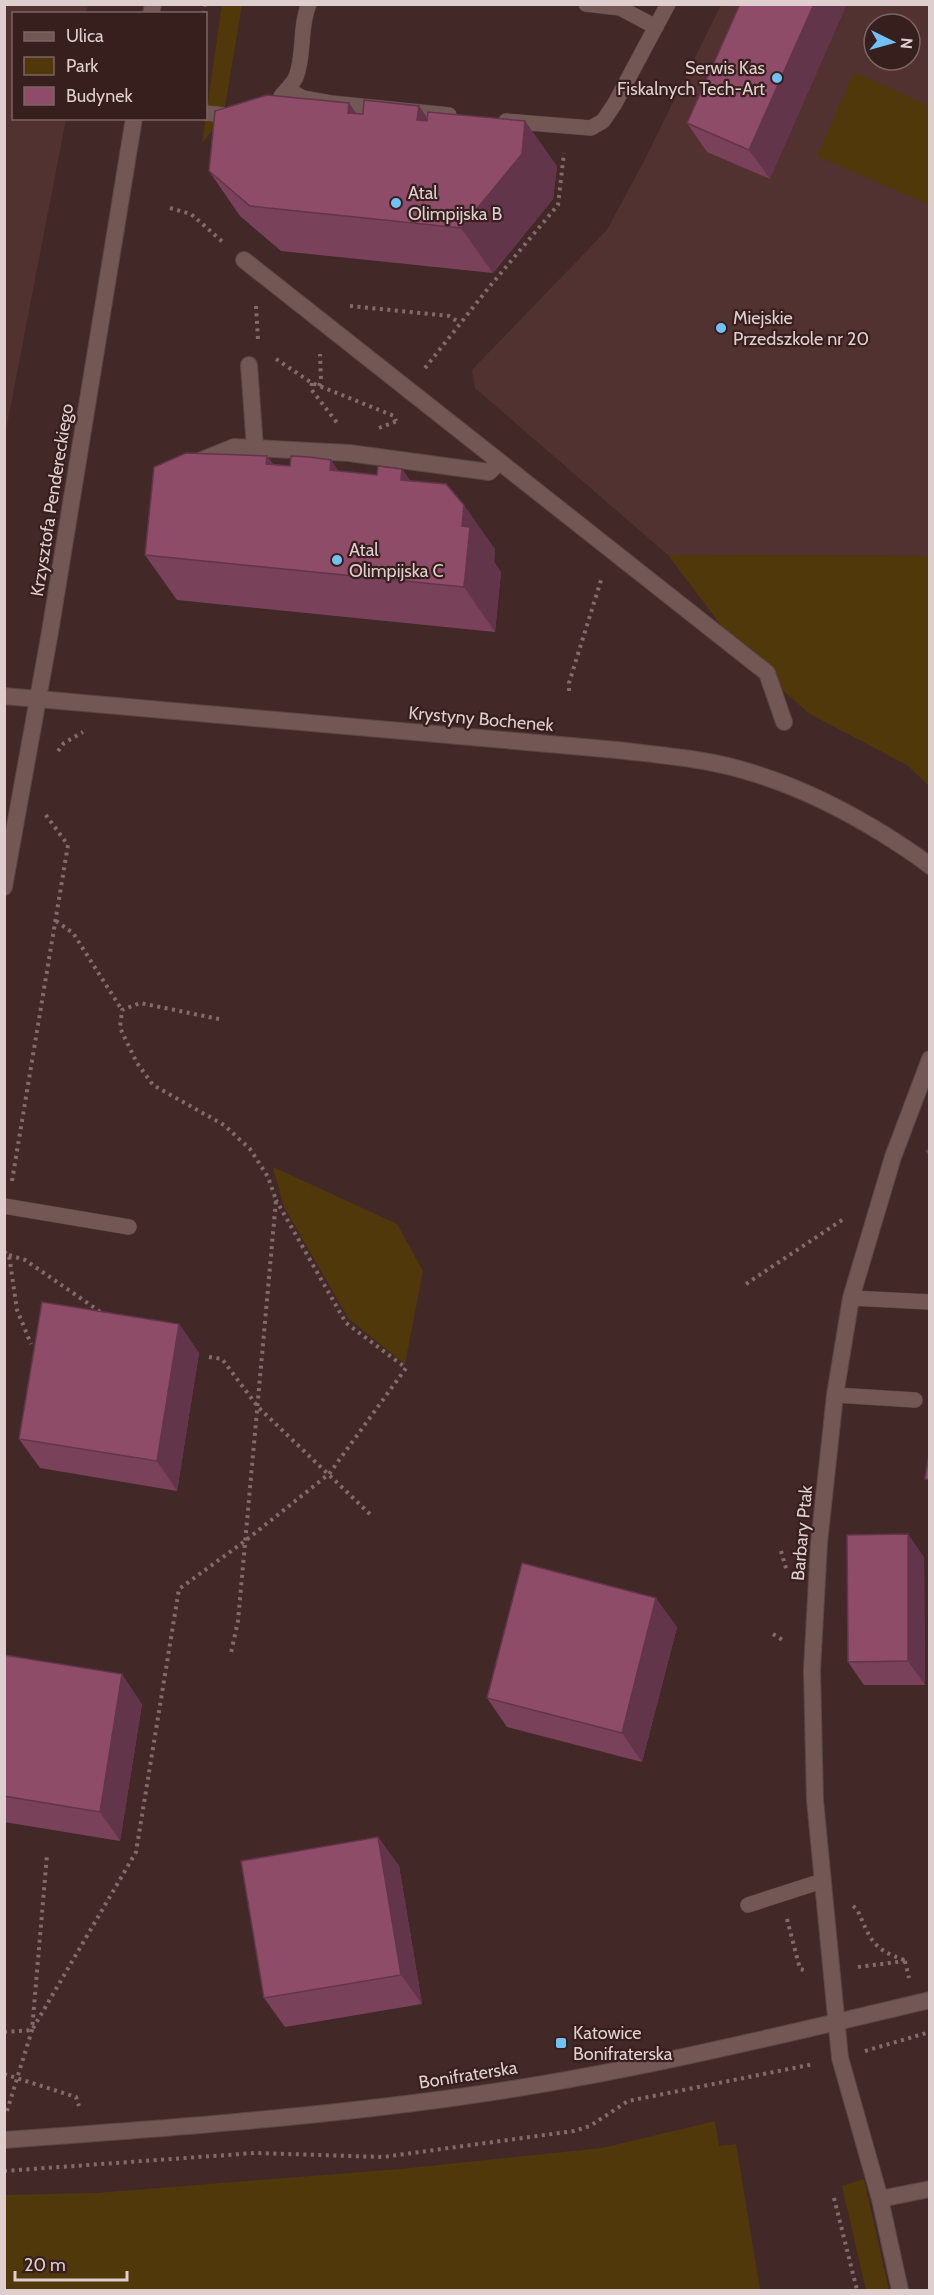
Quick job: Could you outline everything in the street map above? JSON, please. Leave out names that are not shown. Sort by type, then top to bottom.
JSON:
[{"type":"street","name":"Krzysztofa Pendereckiego","points":[[4,887],[38,699],[134,120]]},
{"type":"street","points":[[244,260],[767,673],[784,722]]},
{"type":"street","points":[[249,365],[255,448]]},
{"type":"street","points":[[182,469],[234,447],[349,453],[489,472],[499,462]]},
{"type":"street","name":"Krystyny Bochenek","points":[[4,696],[617,750],[702,761],[768,778],[818,798],[863,821],[917,855],[930,866]]},
{"type":"street","name":"Barbary Ptak","points":[[900,2290],[880,2199],[840,2058],[815,1800],[812,1670],[819,1544],[835,1395],[851,1298],[892,1157],[930,1059]]},
{"type":"street","name":"Bonifraterska","points":[[4,2140],[148,2130],[460,2097],[685,2056],[930,2000]]},
{"type":"street","points":[[880,2199],[930,2189]]},
{"type":"lane","points":[[272,104],[279,100],[295,79],[300,63],[304,15],[309,4]]},
{"type":"lane","points":[[586,4],[620,8],[656,27]]},
{"type":"lane","points":[[496,120],[591,128],[603,121],[614,105],[668,4]]},
{"type":"lane","points":[[287,89],[303,98],[331,103],[461,116]]},
{"type":"lane","points":[[207,113],[235,116],[246,114]]},
{"type":"lane","points":[[6,1206],[129,1227]]},
{"type":"lane","points":[[851,1298],[930,1302]]},
{"type":"lane","points":[[835,1395],[915,1400]]},
{"type":"lane","points":[[748,1905],[822,1881]]},
{"type":"path","points":[[408,389],[459,323],[558,205],[567,127]]},
{"type":"path","points":[[170,208],[191,214],[229,248],[229,265],[244,260]]},
{"type":"path","points":[[258,348],[255,284],[262,274]]},
{"type":"path","points":[[344,301],[352,307],[450,316],[459,323]]},
{"type":"path","points":[[267,354],[312,383],[394,416],[396,421]]},
{"type":"path","points":[[312,383],[311,388],[343,432]]},
{"type":"path","points":[[378,429],[417,413],[426,403]]},
{"type":"path","points":[[569,691],[569,683],[607,563],[615,553]]},
{"type":"path","points":[[52,759],[64,743],[85,731]]},
{"type":"path","points":[[6,1206],[68,845],[43,811]]},
{"type":"path","points":[[32,2030],[136,1852],[179,1589],[245,1541],[329,1474],[406,1368],[346,1323],[276,1200],[268,1177],[250,1149],[224,1125],[153,1085],[137,1063],[120,1028],[122,1010],[73,933],[56,921]]},
{"type":"path","points":[[122,1010],[140,1003],[219,1019]]},
{"type":"path","points":[[231,1653],[238,1621],[276,1200]]},
{"type":"path","points":[[746,1284],[850,1214]]},
{"type":"path","points":[[31,1344],[17,1310],[7,1254],[25,1260],[103,1314]]},
{"type":"path","points":[[209,1357],[222,1359],[258,1407],[373,1516]]},
{"type":"path","points":[[781,1551],[787,1572]]},
{"type":"path","points":[[773,1634],[784,1641]]},
{"type":"path","points":[[7,2112],[32,2030],[47,1855]]},
{"type":"path","points":[[822,1881],[857,1909],[873,1944],[886,1954],[905,1960]]},
{"type":"path","points":[[4,2032],[32,2030]]},
{"type":"path","points":[[4,2074],[76,2097],[80,2106]]},
{"type":"path","points":[[834,2198],[856,2290]]},
{"type":"shaded area","points":[[5,5],[88,5],[86,12],[12,12],[12,120],[66,120],[5,435]]},
{"type":"shaded area","name":"Miejskie Przedszkole nr 20","points":[[721,5],[929,5],[929,556],[668,555],[475,388],[472,370],[607,230],[644,161]]},
{"type":"green space","points":[[222,5],[242,5],[223,118],[202,143]]},
{"type":"green space","points":[[854,72],[929,106],[929,205],[817,156]]},
{"type":"green space","points":[[668,555],[929,556],[929,786],[907,765],[810,714],[747,660]]},
{"type":"green space","points":[[273,1167],[397,1224],[423,1271],[405,1364],[349,1319],[284,1207]]},
{"type":"green space","points":[[715,2121],[719,2146],[736,2144],[760,2290],[5,2290],[5,2195],[96,2193],[400,2169],[602,2148]]},
{"type":"green space","points":[[864,2179],[889,2290],[866,2290],[842,2186]]},
{"type":"building","points":[[740,4],[814,4],[749,150],[687,123]]},
{"type":"building","points":[[267,95],[349,103],[348,113],[363,114],[364,100],[419,106],[417,120],[427,121],[428,112],[525,121],[522,154],[461,228],[250,206],[209,171],[215,111]]},
{"type":"building","points":[[186,453],[267,456],[266,464],[290,466],[291,456],[309,457],[331,460],[330,470],[377,475],[378,466],[402,469],[401,480],[446,484],[464,505],[462,526],[470,527],[464,587],[145,555],[154,467]]},
{"type":"building","points":[[42,1302],[179,1324],[157,1461],[19,1439]]},
{"type":"building","points":[[930,1448],[930,1480],[925,1479]]},
{"type":"building","points":[[908,1534],[908,1661],[848,1662],[847,1535]]},
{"type":"building","points":[[522,1563],[656,1598],[622,1733],[487,1698]]},
{"type":"building","points":[[4,1655],[122,1674],[100,1812],[4,1796]]},
{"type":"building","points":[[378,1837],[401,1975],[264,1998],[241,1861]]},
{"type":"place","name":"Serwis Kas Fiskalnych Tech-Art","points":[[777,78]]},
{"type":"place","name":"Atal Olimpijska B","points":[[396,203]]},
{"type":"place","name":"Miejskie Przedszkole nr 20","points":[[721,328]]},
{"type":"place","name":"Atal Olimpijska C","points":[[337,560]]},
{"type":"place","name":"Katowice Bonifraterska","points":[[561,2043]]}]
